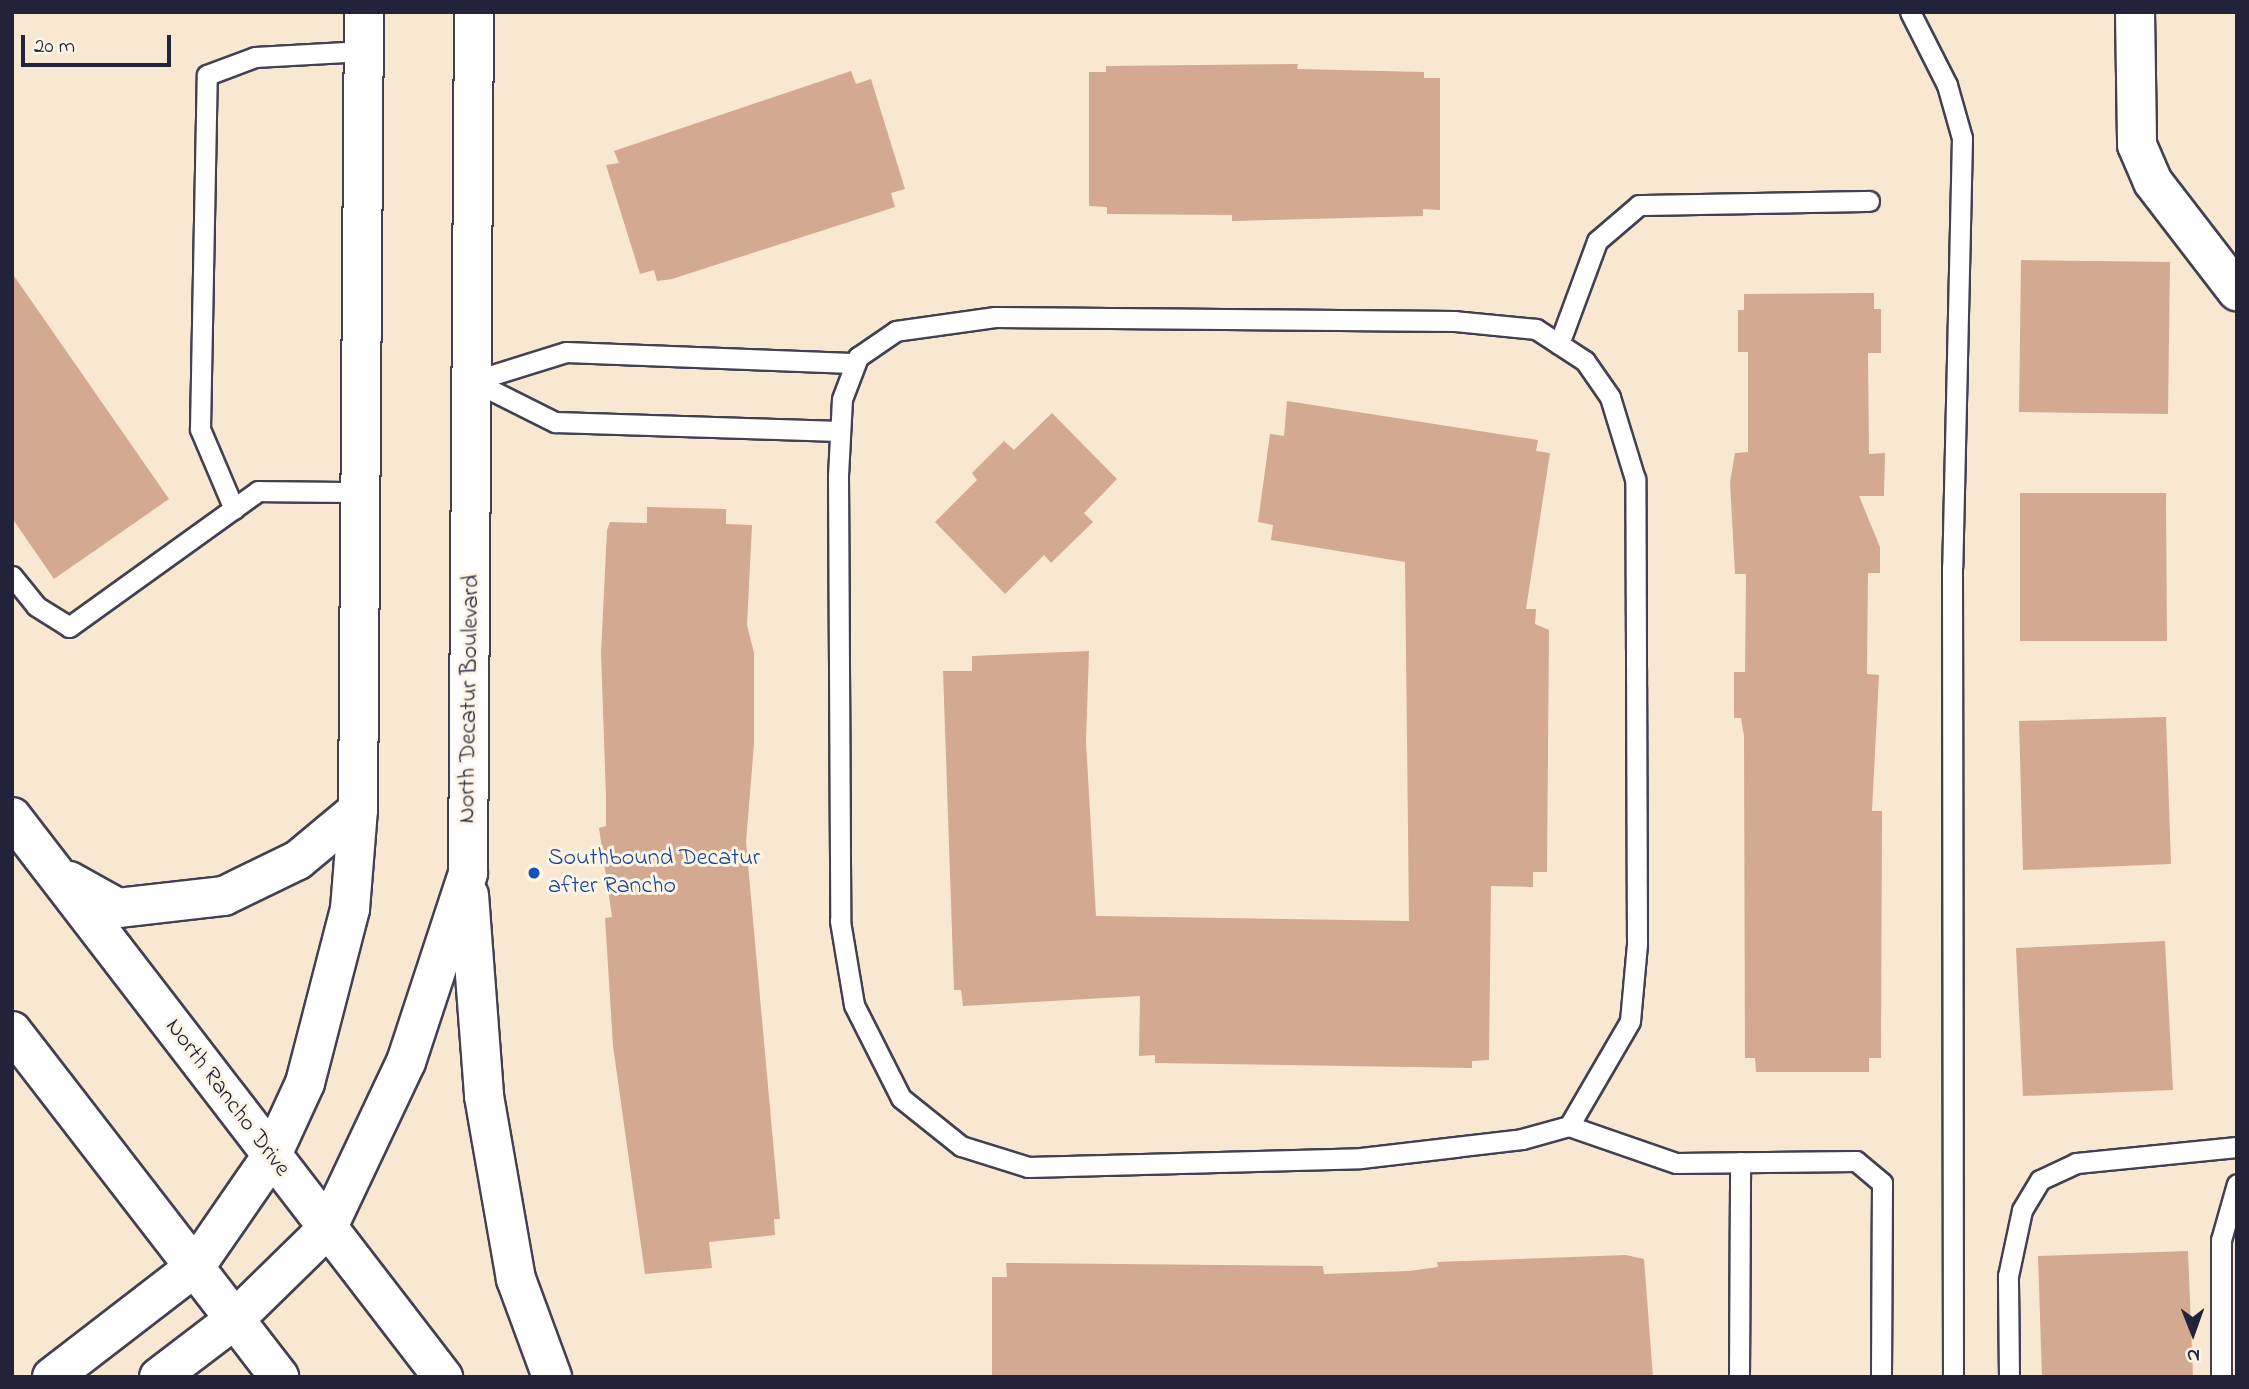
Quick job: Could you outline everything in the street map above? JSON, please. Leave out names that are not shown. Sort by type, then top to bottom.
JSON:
[{"type":"main road","points":[[52,1377],[195,1267],[271,1157],[319,1035],[350,909],[358,810],[364,12]]},
{"type":"main road","name":"North Decatur Boulevard","points":[[159,1377],[235,1319],[327,1229],[406,1062],[468,873],[474,12]]},
{"type":"main road","points":[[2135,12],[2137,145],[2153,182],[2237,291]]},
{"type":"main road","points":[[55,873],[118,908],[224,896],[298,860],[358,810]]},
{"type":"main road","name":"North Rancho Drive","points":[[12,817],[271,1157],[443,1377]]},
{"type":"main road","points":[[468,873],[484,1096],[516,1279],[552,1377]]},
{"type":"main road","points":[[12,1031],[279,1377]]},
{"type":"lane","points":[[1910,12],[1947,85],[1962,138],[1952,567],[1953,1377]]},
{"type":"lane","points":[[234,509],[200,429],[208,75],[255,57],[363,51]]},
{"type":"lane","points":[[1559,344],[1597,241],[1639,205],[1868,201]]},
{"type":"lane","points":[[473,381],[566,352],[852,363],[896,331],[995,317],[1455,321],[1536,329],[1585,361],[1610,397],[1635,479],[1637,944],[1630,1021],[1569,1126]]},
{"type":"lane","points":[[852,363],[840,431],[840,921],[854,1005],[901,1098],[961,1146],[1028,1167],[1361,1158],[1522,1139],[1569,1126],[1676,1163],[1856,1161],[1882,1183],[1881,1377]]},
{"type":"lane","points":[[473,381],[555,422],[840,431]]},
{"type":"lane","points":[[12,576],[36,606],[69,627],[258,491],[361,492]]},
{"type":"lane","points":[[2009,1377],[2008,1276],[2022,1210],[2040,1180],[2076,1163],[2237,1147]]},
{"type":"lane","points":[[1739,1377],[1740,1162]]},
{"type":"lane","points":[[2221,1377],[2221,1240],[2237,1184]]},
{"type":"building","points":[[1298,64],[1297,69],[1424,72],[1424,78],[1440,78],[1440,210],[1423,209],[1423,216],[1232,221],[1232,215],[1107,214],[1107,207],[1089,206],[1089,72],[1106,72],[1106,66]]},
{"type":"building","points":[[851,71],[856,84],[871,79],[905,189],[891,193],[895,207],[672,279],[657,281],[654,270],[640,274],[606,165],[619,163],[614,151]]},
{"type":"building","points":[[2021,260],[2170,262],[2168,414],[2019,412]]},
{"type":"building","points":[[12,273],[169,499],[54,579],[12,518]]},
{"type":"building","points":[[1874,293],[1874,309],[1881,309],[1881,353],[1868,353],[1869,454],[1885,453],[1884,496],[1859,496],[1880,547],[1880,573],[1868,573],[1867,674],[1879,675],[1872,811],[1882,811],[1881,1058],[1869,1058],[1869,1072],[1756,1072],[1755,1058],[1745,1058],[1744,736],[1741,718],[1734,718],[1734,672],[1745,672],[1746,574],[1735,574],[1730,482],[1735,453],[1748,452],[1748,352],[1738,352],[1738,310],[1744,310],[1744,294]]},
{"type":"building","points":[[1287,401],[1538,440],[1536,451],[1550,453],[1526,609],[1536,609],[1535,624],[1549,630],[1547,872],[1533,872],[1533,887],[1491,886],[1489,1060],[1472,1061],[1472,1068],[1155,1063],[1155,1055],[1139,1056],[1140,996],[963,1006],[961,990],[954,990],[943,671],[972,671],[972,656],[1089,651],[1086,742],[1096,916],[1409,921],[1405,562],[1271,540],[1273,525],[1258,522],[1270,434],[1284,436]]},
{"type":"building","points":[[1052,413],[1117,479],[1084,513],[1093,522],[1051,563],[1044,555],[1005,594],[935,522],[977,480],[972,473],[1004,441],[1014,450]]},
{"type":"building","points":[[2020,493],[2166,493],[2167,641],[2020,641]]},
{"type":"building","points":[[647,507],[726,509],[726,524],[752,525],[747,625],[754,653],[754,744],[746,842],[780,1219],[774,1219],[775,1235],[709,1242],[712,1268],[645,1274],[613,1046],[605,918],[612,917],[599,828],[606,826],[601,653],[607,530],[610,522],[647,523]]},
{"type":"building","points":[[2166,717],[2171,864],[2023,870],[2019,721]]},
{"type":"building","points":[[2165,941],[2173,1090],[2023,1096],[2016,948]]},
{"type":"building","points":[[2188,1251],[2193,1377],[2042,1377],[2038,1256]]},
{"type":"building","points":[[1626,1255],[1644,1259],[1653,1377],[992,1377],[992,1277],[1007,1277],[1006,1263],[1323,1266],[1324,1274],[1409,1271],[1438,1267],[1437,1262]]},
{"type":"place","name":"Southbound Decatur after Rancho","points":[[534,873]]}]
